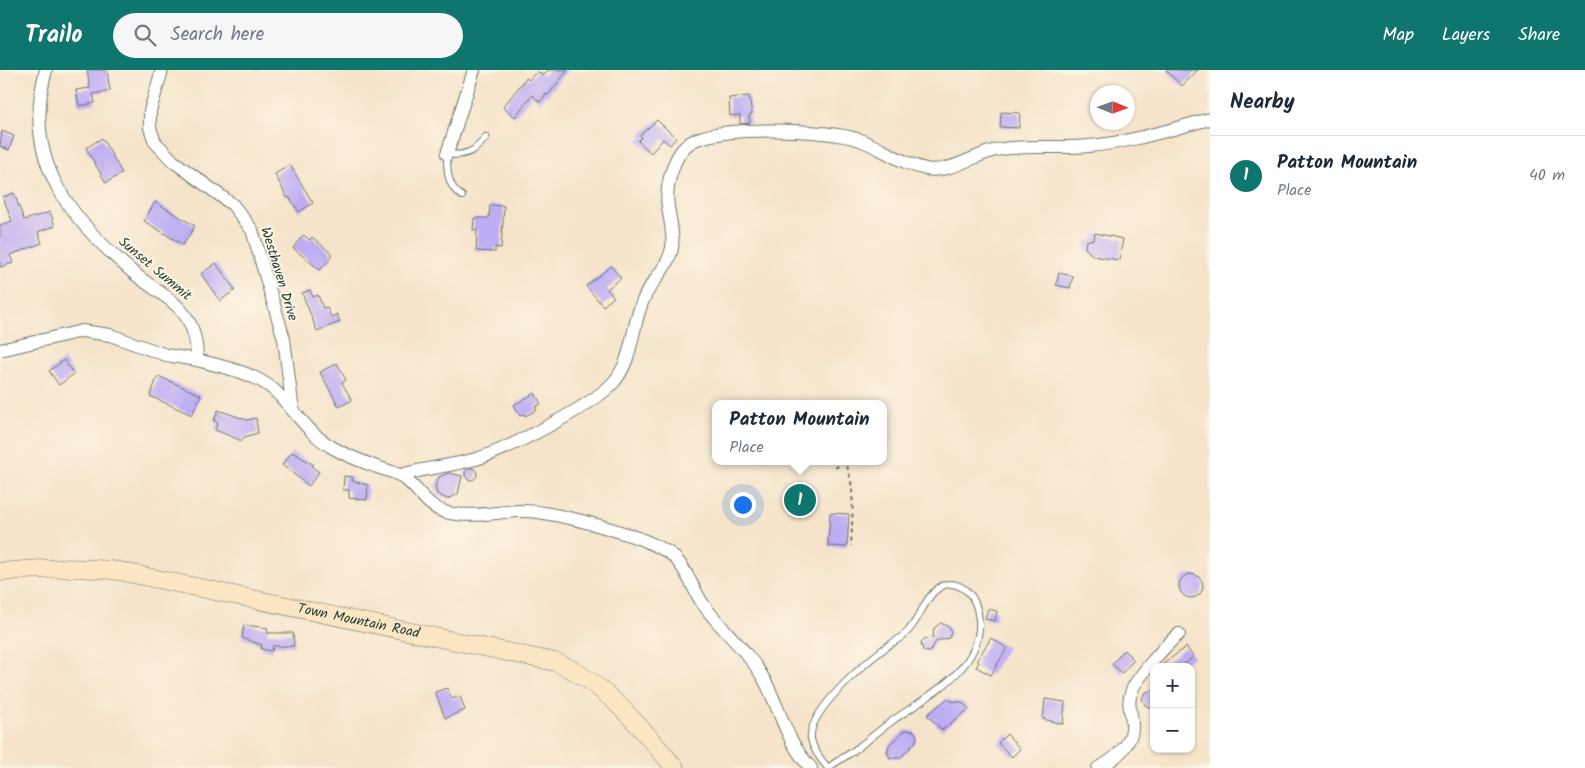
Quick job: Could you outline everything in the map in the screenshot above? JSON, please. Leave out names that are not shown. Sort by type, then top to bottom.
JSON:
[{"type":"main road","name":"Town Mountain Road","points":[[0,572],[55,567],[88,567],[119,571],[556,662],[584,676],[599,688],[675,768]]},
{"type":"street","name":"Sunset Summit","points":[[46,70],[40,91],[38,119],[42,149],[61,196],[82,225],[128,269],[179,306],[188,318],[197,348],[197,360]]},
{"type":"street","name":"Westhaven Drive","points":[[162,70],[150,110],[150,128],[155,142],[173,161],[233,204],[252,230],[262,258],[284,339],[293,412]]},
{"type":"street","points":[[447,154],[474,70]]},
{"type":"street","points":[[401,475],[477,459],[500,451],[583,406],[612,385],[624,367],[643,298],[666,264],[671,250],[673,239],[667,205],[667,191],[676,160],[683,148],[698,138],[749,131],[815,131],[859,139],[912,165],[929,170],[944,168],[996,150],[1036,146],[1089,146],[1210,119]]},
{"type":"street","points":[[0,350],[82,331],[110,335],[166,355],[197,360],[244,373],[273,389],[316,436],[330,446],[361,461],[401,475],[429,503],[445,512],[474,515],[527,511],[549,513],[598,525],[669,552],[682,567],[710,614],[759,670],[772,696],[787,735],[801,758],[811,768]]},
{"type":"street","points":[[1098,768],[1119,754],[1126,744],[1132,727],[1129,709],[1134,687],[1180,634]]},
{"type":"lane","points":[[462,196],[456,192],[450,182],[447,154],[456,156],[477,149],[486,137]]},
{"type":"lane","points":[[950,584],[964,588],[976,604],[979,624],[978,636],[972,650],[956,674],[935,694],[895,719],[828,768],[812,745],[811,734],[812,726],[826,705],[854,675],[909,631],[933,593],[950,584]]},
{"type":"path","points":[[835,468],[840,465]]},
{"type":"path","points":[[846,465],[850,475],[851,546]]},
{"type":"building","points":[[87,70],[107,70],[110,91],[93,94],[95,103],[79,106],[76,90],[90,88]]},
{"type":"building","points":[[548,70],[568,70],[547,96],[546,94],[540,102],[532,95],[515,117],[503,107],[526,78],[529,80],[537,71],[543,76]]},
{"type":"building","points":[[1166,70],[1198,70],[1182,86]]},
{"type":"building","points":[[749,96],[752,114],[749,115],[750,123],[740,124],[740,115],[730,116],[729,98]]},
{"type":"building","points":[[1001,112],[1020,113],[1019,128],[1000,127]]},
{"type":"building","points":[[657,120],[676,138],[670,145],[663,139],[651,153],[638,141],[642,137],[640,135]]},
{"type":"building","points":[[2,131],[14,136],[9,150],[0,146]]},
{"type":"building","points":[[102,138],[122,173],[106,183],[86,148]]},
{"type":"building","points":[[290,165],[313,203],[299,212],[289,197],[287,198],[275,174]]},
{"type":"building","points":[[14,193],[24,220],[50,212],[55,226],[38,232],[42,243],[10,255],[13,263],[0,267],[0,225],[12,221],[3,197]]},
{"type":"building","points":[[155,202],[195,226],[183,245],[144,221]]},
{"type":"building","points":[[490,205],[504,206],[501,248],[495,247],[495,252],[476,251],[477,230],[473,230],[474,218],[489,218]]},
{"type":"building","points":[[1095,233],[1123,239],[1119,260],[1093,256],[1085,248],[1086,241],[1094,239]]},
{"type":"building","points":[[303,235],[310,240],[312,237],[331,253],[331,258],[320,270],[293,248]]},
{"type":"building","points":[[216,263],[235,290],[220,301],[201,274]]},
{"type":"building","points":[[611,266],[621,278],[607,289],[614,297],[603,306],[586,286]]},
{"type":"building","points":[[1059,273],[1073,276],[1070,288],[1056,285]]},
{"type":"building","points":[[310,290],[313,297],[318,295],[323,308],[327,307],[331,317],[337,314],[340,322],[317,331],[302,293]]},
{"type":"building","points":[[64,360],[74,374],[59,385],[49,371]]},
{"type":"building","points":[[337,363],[346,380],[342,383],[352,400],[339,407],[320,372]]},
{"type":"building","points":[[158,376],[201,395],[192,415],[150,396]]},
{"type":"building","points":[[535,393],[541,404],[535,407],[537,410],[525,416],[524,414],[520,416],[514,405]]},
{"type":"building","points":[[218,410],[247,420],[256,418],[258,433],[244,437],[242,441],[215,430],[218,423],[214,421]]},
{"type":"building","points":[[292,452],[314,465],[312,467],[319,472],[309,486],[282,465]]},
{"type":"building","points":[[471,468],[477,474],[471,480],[465,474]]},
{"type":"building","points":[[449,473],[462,476],[458,494],[447,499],[437,494],[435,486],[439,477]]},
{"type":"building","points":[[344,476],[353,477],[352,481],[368,485],[367,500],[349,498],[349,490],[343,490]]},
{"type":"building","points":[[830,513],[849,514],[847,547],[828,546]]},
{"type":"building","points":[[1191,574],[1196,575],[1202,581],[1202,591],[1196,597],[1191,598],[1186,597],[1180,591],[1179,586],[1180,581],[1186,575]]},
{"type":"building","points":[[988,609],[997,611],[995,621],[985,619]]},
{"type":"building","points":[[941,623],[949,627],[951,632],[949,638],[936,641],[930,652],[923,651],[921,643],[924,639],[933,638],[934,628]]},
{"type":"building","points":[[244,625],[268,628],[267,633],[293,633],[294,646],[273,646],[272,651],[261,649],[262,645],[242,638]]},
{"type":"building","points":[[991,638],[1007,648],[991,675],[976,667],[979,662],[977,660]]},
{"type":"building","points":[[1186,647],[1194,657],[1186,663],[1164,663]]},
{"type":"building","points":[[1124,650],[1134,660],[1122,673],[1112,664]]},
{"type":"building","points":[[447,688],[452,699],[460,696],[465,710],[445,718],[435,692]]},
{"type":"building","points":[[1150,691],[1150,708],[1146,706],[1142,700],[1144,693]]},
{"type":"building","points":[[948,698],[951,701],[962,702],[969,709],[942,730],[927,715]]},
{"type":"building","points":[[1045,699],[1065,702],[1063,724],[1043,719]]},
{"type":"building","points":[[905,730],[914,731],[917,736],[916,742],[900,758],[890,758],[887,752],[889,745]]},
{"type":"building","points":[[1007,734],[1020,749],[1012,757],[998,743]]},
{"type":"place","name":"Patton Mountain","points":[[800,500]]}]
